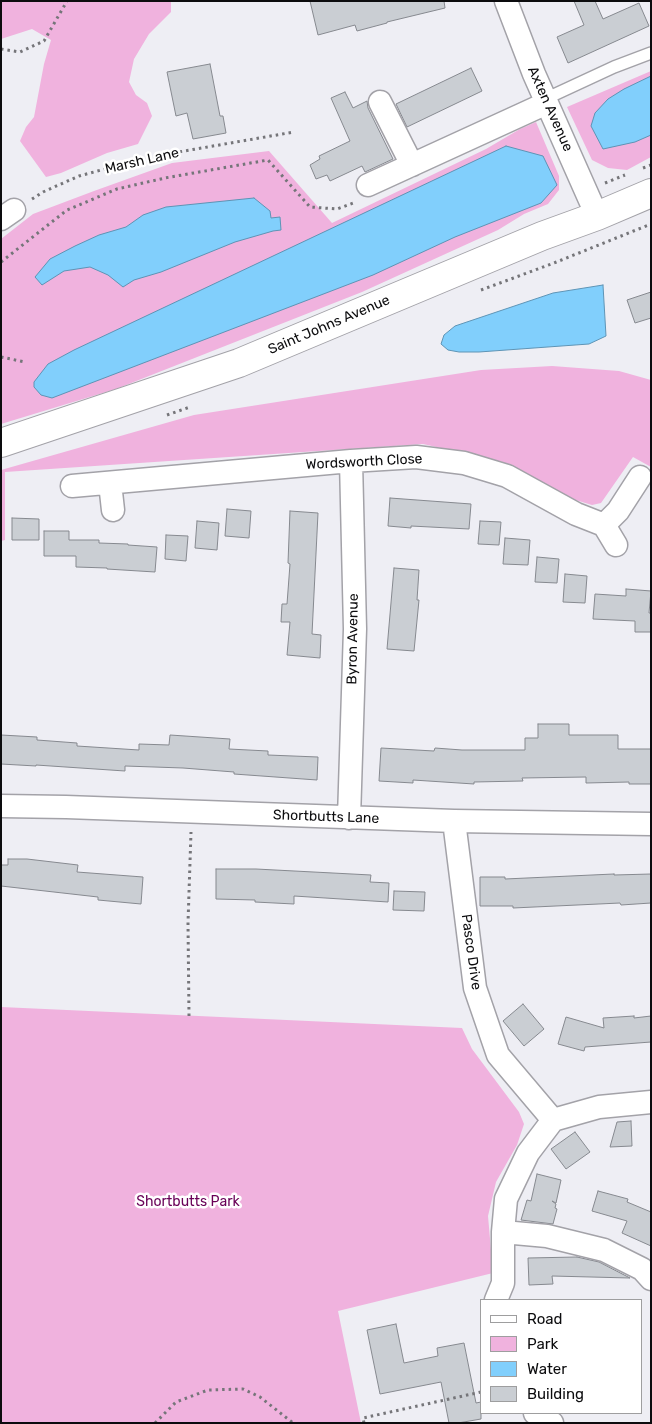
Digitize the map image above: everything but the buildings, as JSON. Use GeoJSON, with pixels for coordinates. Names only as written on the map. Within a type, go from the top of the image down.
{"type":"FeatureCollection","features":[{"type":"Feature","properties":{"kind":"highway","name":"Saint Johns Avenue"},"geometry":{"type":"LineString","coordinates":[[1,443],[239,363],[542,236],[597,216],[646,181]]}},
{"type":"Feature","properties":{"kind":"street","name":"Axten Avenue"},"geometry":{"type":"LineString","coordinates":[[506,1],[534,74],[597,216]]}},
{"type":"Feature","properties":{"kind":"street"},"geometry":{"type":"LineString","coordinates":[[368,185],[546,101]]}},
{"type":"Feature","properties":{"kind":"street"},"geometry":{"type":"LineString","coordinates":[[380,102],[412,165]]}},
{"type":"Feature","properties":{"kind":"street","name":"Wordsworth Close"},"geometry":{"type":"LineString","coordinates":[[72,486],[416,457],[464,463],[507,476],[576,514],[604,525]]}},
{"type":"Feature","properties":{"kind":"street","name":"Byron Avenue"},"geometry":{"type":"LineString","coordinates":[[349,818],[355,629],[351,461]]}},
{"type":"Feature","properties":{"kind":"street"},"geometry":{"type":"LineString","coordinates":[[616,545],[604,525],[618,511],[640,477]]}},
{"type":"Feature","properties":{"kind":"street"},"geometry":{"type":"LineString","coordinates":[[110,483],[113,510]]}},
{"type":"Feature","properties":{"kind":"street","name":"Shortbutts Lane"},"geometry":{"type":"LineString","coordinates":[[1,806],[454,821],[651,824]]}},
{"type":"Feature","properties":{"kind":"street","name":"Pasco Drive"},"geometry":{"type":"LineString","coordinates":[[454,821],[475,988],[498,1055],[553,1120]]}},
{"type":"Feature","properties":{"kind":"street"},"geometry":{"type":"LineString","coordinates":[[496,1299],[503,1283],[503,1232],[506,1199],[528,1154],[553,1120],[599,1107],[651,1102]]}},
{"type":"Feature","properties":{"kind":"street"},"geometry":{"type":"LineString","coordinates":[[503,1232],[547,1236],[604,1250],[642,1268],[651,1279]]}},
{"type":"Feature","properties":{"kind":"street"},"geometry":{"type":"LineString","coordinates":[[537,1414],[552,1423]]}},
{"type":"Feature","properties":{"kind":"lane"},"geometry":{"type":"LineString","coordinates":[[546,101],[614,67],[651,53]]}},
{"type":"Feature","properties":{"kind":"path"},"geometry":{"type":"LineString","coordinates":[[1,49],[20,52],[44,41],[67,1]]}},
{"type":"Feature","properties":{"kind":"path","name":"Marsh Lane"},"geometry":{"type":"LineString","coordinates":[[8,215],[43,192],[79,176],[167,154],[294,132]]}},
{"type":"Feature","properties":{"kind":"path"},"geometry":{"type":"LineString","coordinates":[[1,262],[67,210],[117,189],[165,178],[268,160],[310,207],[337,209],[360,201],[355,190],[368,185]]}},
{"type":"Feature","properties":{"kind":"path"},"geometry":{"type":"LineString","coordinates":[[646,181],[651,165]]}},
{"type":"Feature","properties":{"kind":"path"},"geometry":{"type":"LineString","coordinates":[[583,182],[633,172]]}},
{"type":"Feature","properties":{"kind":"path"},"geometry":{"type":"LineString","coordinates":[[1,357],[25,362]]}},
{"type":"Feature","properties":{"kind":"path"},"geometry":{"type":"LineString","coordinates":[[189,1016],[188,923],[192,812]]}},
{"type":"Feature","properties":{"kind":"path"},"geometry":{"type":"LineString","coordinates":[[155,1423],[176,1402],[208,1390],[243,1389],[260,1397],[293,1423]]}},
{"type":"Feature","properties":{"kind":"path"},"geometry":{"type":"LineString","coordinates":[[362,1421],[480,1392]]}},
{"type":"Feature","properties":{"kind":"green space"},"geometry":{"type":"Polygon","coordinates":[[[1,1],[171,1],[171,12],[149,34],[134,59],[129,82],[136,95],[147,103],[152,116],[138,144],[107,153],[61,173],[46,177],[20,141],[26,127],[34,117],[44,64],[51,40],[32,29],[1,39],[1,1]]]}},
{"type":"Feature","properties":{"kind":"green space"},"geometry":{"type":"Polygon","coordinates":[[[651,71],[651,157],[627,170],[608,168],[592,160],[567,107],[651,71]]]}},
{"type":"Feature","properties":{"kind":"green space"},"geometry":{"type":"Polygon","coordinates":[[[536,122],[559,176],[559,190],[548,204],[524,214],[498,230],[362,292],[116,389],[1,424],[1,239],[33,214],[172,163],[269,151],[332,223],[486,149],[536,122]]]}},
{"type":"Feature","properties":{"kind":"green space"},"geometry":{"type":"Polygon","coordinates":[[[552,366],[619,371],[651,380],[651,467],[633,457],[601,503],[592,505],[569,498],[503,462],[423,444],[5,472],[5,540],[1,541],[1,470],[194,415],[481,370],[552,366]]]}},
{"type":"Feature","properties":{"kind":"green space","name":"Shortbutts Park"},"geometry":{"type":"Polygon","coordinates":[[[1,1007],[462,1028],[472,1049],[519,1112],[524,1124],[517,1145],[496,1182],[488,1216],[493,1273],[338,1311],[361,1423],[1,1423],[1,1007]]]}},
{"type":"Feature","properties":{"kind":"water"},"geometry":{"type":"Polygon","coordinates":[[[651,76],[651,135],[635,142],[603,149],[591,126],[595,113],[608,99],[651,76]]]}},
{"type":"Feature","properties":{"kind":"water"},"geometry":{"type":"Polygon","coordinates":[[[506,146],[543,156],[557,185],[541,203],[455,237],[373,275],[52,398],[41,395],[34,387],[34,382],[48,364],[74,350],[506,146]]]}},
{"type":"Feature","properties":{"kind":"water"},"geometry":{"type":"Polygon","coordinates":[[[254,198],[270,211],[271,218],[280,217],[281,230],[235,242],[161,272],[134,280],[123,287],[108,275],[90,267],[64,271],[42,285],[35,277],[50,259],[99,235],[126,227],[143,215],[166,207],[254,198]]]}},
{"type":"Feature","properties":{"kind":"water"},"geometry":{"type":"Polygon","coordinates":[[[603,285],[606,336],[589,344],[459,352],[448,350],[441,344],[444,335],[455,326],[553,293],[603,285]]]}}]}
